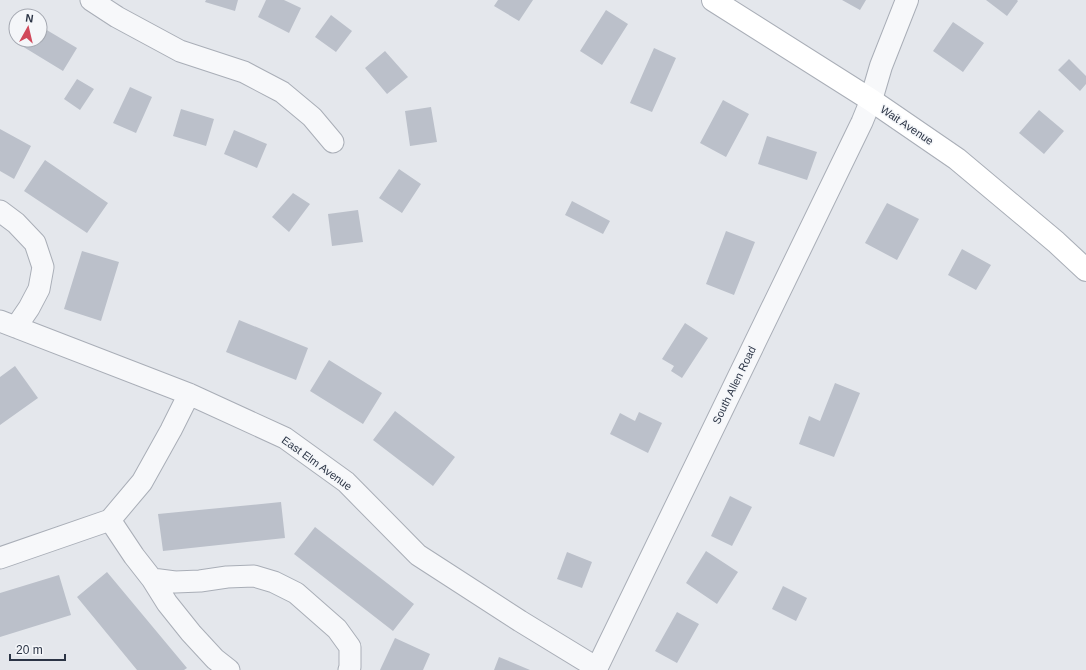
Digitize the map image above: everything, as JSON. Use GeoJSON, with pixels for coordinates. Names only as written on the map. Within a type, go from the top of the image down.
{"type":"FeatureCollection","features":[{"type":"Feature","properties":{"kind":"main road","name":"Wait Avenue"},"geometry":{"type":"LineString","coordinates":[[713,0],[871,100],[957,159],[1056,242],[1086,270]]}},
{"type":"Feature","properties":{"kind":"street"},"geometry":{"type":"LineString","coordinates":[[91,0],[117,17],[180,51],[244,72],[282,92],[312,117],[333,142]]}},
{"type":"Feature","properties":{"kind":"street"},"geometry":{"type":"LineString","coordinates":[[871,100],[881,66],[908,0]]}},
{"type":"Feature","properties":{"kind":"street","name":"South Allen Road"},"geometry":{"type":"LineString","coordinates":[[597,669],[862,122],[871,100]]}},
{"type":"Feature","properties":{"kind":"street"},"geometry":{"type":"LineString","coordinates":[[0,211],[16,223],[35,243],[43,266],[39,289],[29,308],[4,322]]}},
{"type":"Feature","properties":{"kind":"street","name":"East Elm Avenue"},"geometry":{"type":"LineString","coordinates":[[4,322],[189,394],[285,438],[346,482],[418,555],[597,669]]}},
{"type":"Feature","properties":{"kind":"street"},"geometry":{"type":"LineString","coordinates":[[0,558],[110,520],[142,482],[172,430],[189,394]]}},
{"type":"Feature","properties":{"kind":"street"},"geometry":{"type":"LineString","coordinates":[[110,520],[134,556],[152,579],[167,603],[191,633],[215,658],[230,670]]}},
{"type":"Feature","properties":{"kind":"street"},"geometry":{"type":"LineString","coordinates":[[152,579],[175,582],[254,576],[274,582],[296,593],[337,629],[350,647],[349,670]]}},
{"type":"Feature","properties":{"kind":"building"},"geometry":{"type":"Polygon","coordinates":[[[206,0],[238,0],[235,11],[205,2],[206,0]]]}},
{"type":"Feature","properties":{"kind":"building"},"geometry":{"type":"Polygon","coordinates":[[[266,0],[284,0],[301,8],[289,33],[258,17],[266,0]]]}},
{"type":"Feature","properties":{"kind":"building"},"geometry":{"type":"Polygon","coordinates":[[[498,0],[533,0],[519,21],[494,6],[498,0]]]}},
{"type":"Feature","properties":{"kind":"building"},"geometry":{"type":"Polygon","coordinates":[[[842,0],[866,0],[860,10],[842,0]]]}},
{"type":"Feature","properties":{"kind":"building"},"geometry":{"type":"Polygon","coordinates":[[[986,0],[1017,0],[1018,1],[1007,16],[986,0]]]}},
{"type":"Feature","properties":{"kind":"building"},"geometry":{"type":"Polygon","coordinates":[[[606,10],[628,24],[602,65],[580,51],[606,10]]]}},
{"type":"Feature","properties":{"kind":"building"},"geometry":{"type":"Polygon","coordinates":[[[331,15],[352,31],[336,52],[315,37],[331,15]]]}},
{"type":"Feature","properties":{"kind":"building"},"geometry":{"type":"Polygon","coordinates":[[[953,22],[984,43],[963,72],[933,51],[953,22]]]}},
{"type":"Feature","properties":{"kind":"building"},"geometry":{"type":"Polygon","coordinates":[[[48,31],[77,48],[63,71],[25,48],[48,48],[48,31]]]}},
{"type":"Feature","properties":{"kind":"building"},"geometry":{"type":"Polygon","coordinates":[[[654,48],[676,58],[652,112],[630,103],[654,48]]]}},
{"type":"Feature","properties":{"kind":"building"},"geometry":{"type":"Polygon","coordinates":[[[385,51],[408,77],[387,94],[365,68],[385,51]]]}},
{"type":"Feature","properties":{"kind":"building"},"geometry":{"type":"Polygon","coordinates":[[[1069,59],[1086,76],[1086,84],[1080,91],[1058,70],[1069,59]]]}},
{"type":"Feature","properties":{"kind":"building"},"geometry":{"type":"Polygon","coordinates":[[[77,79],[94,89],[80,110],[64,99],[77,79]]]}},
{"type":"Feature","properties":{"kind":"building"},"geometry":{"type":"Polygon","coordinates":[[[130,87],[152,97],[136,133],[113,123],[130,87]]]}},
{"type":"Feature","properties":{"kind":"building"},"geometry":{"type":"Polygon","coordinates":[[[723,100],[749,114],[726,157],[700,143],[723,100]]]}},
{"type":"Feature","properties":{"kind":"building"},"geometry":{"type":"Polygon","coordinates":[[[431,107],[437,142],[410,146],[405,111],[431,107]]]}},
{"type":"Feature","properties":{"kind":"building"},"geometry":{"type":"Polygon","coordinates":[[[181,109],[214,119],[206,146],[173,136],[181,109]]]}},
{"type":"Feature","properties":{"kind":"building"},"geometry":{"type":"Polygon","coordinates":[[[1039,110],[1064,131],[1044,154],[1019,133],[1039,110]]]}},
{"type":"Feature","properties":{"kind":"building"},"geometry":{"type":"Polygon","coordinates":[[[0,129],[31,146],[14,179],[0,171],[0,129]]]}},
{"type":"Feature","properties":{"kind":"building"},"geometry":{"type":"Polygon","coordinates":[[[234,130],[267,144],[257,168],[224,154],[234,130]]]}},
{"type":"Feature","properties":{"kind":"building"},"geometry":{"type":"Polygon","coordinates":[[[767,136],[817,152],[807,180],[758,164],[767,136]]]}},
{"type":"Feature","properties":{"kind":"building"},"geometry":{"type":"Polygon","coordinates":[[[45,160],[108,203],[87,233],[24,191],[45,160]]]}},
{"type":"Feature","properties":{"kind":"building"},"geometry":{"type":"Polygon","coordinates":[[[399,169],[421,184],[402,213],[379,198],[399,169]]]}},
{"type":"Feature","properties":{"kind":"building"},"geometry":{"type":"Polygon","coordinates":[[[293,193],[310,204],[289,232],[272,217],[293,193]]]}},
{"type":"Feature","properties":{"kind":"building"},"geometry":{"type":"Polygon","coordinates":[[[572,201],[610,221],[603,234],[565,215],[572,201]]]}},
{"type":"Feature","properties":{"kind":"building"},"geometry":{"type":"Polygon","coordinates":[[[887,203],[919,219],[897,260],[865,243],[887,203]]]}},
{"type":"Feature","properties":{"kind":"building"},"geometry":{"type":"Polygon","coordinates":[[[358,210],[363,242],[332,246],[328,214],[358,210]]]}},
{"type":"Feature","properties":{"kind":"building"},"geometry":{"type":"Polygon","coordinates":[[[726,231],[755,242],[734,295],[706,284],[726,231]]]}},
{"type":"Feature","properties":{"kind":"building"},"geometry":{"type":"Polygon","coordinates":[[[962,249],[991,265],[976,290],[948,275],[962,249]]]}},
{"type":"Feature","properties":{"kind":"building"},"geometry":{"type":"Polygon","coordinates":[[[82,251],[119,262],[101,321],[64,309],[82,251]]]}},
{"type":"Feature","properties":{"kind":"building"},"geometry":{"type":"Polygon","coordinates":[[[239,320],[308,348],[296,380],[226,352],[239,320]]]}},
{"type":"Feature","properties":{"kind":"building"},"geometry":{"type":"Polygon","coordinates":[[[685,323],[708,338],[682,378],[671,371],[674,366],[662,359],[685,323]]]}},
{"type":"Feature","properties":{"kind":"building"},"geometry":{"type":"Polygon","coordinates":[[[329,360],[382,393],[363,424],[310,391],[329,360]]]}},
{"type":"Feature","properties":{"kind":"building"},"geometry":{"type":"Polygon","coordinates":[[[15,366],[38,398],[0,425],[0,377],[15,366]]]}},
{"type":"Feature","properties":{"kind":"building"},"geometry":{"type":"Polygon","coordinates":[[[835,383],[860,393],[834,457],[799,444],[809,416],[820,421],[835,383]]]}},
{"type":"Feature","properties":{"kind":"building"},"geometry":{"type":"Polygon","coordinates":[[[395,411],[455,457],[433,486],[373,440],[395,411]]]}},
{"type":"Feature","properties":{"kind":"building"},"geometry":{"type":"Polygon","coordinates":[[[639,412],[662,423],[648,453],[610,434],[620,413],[635,421],[639,412]]]}},
{"type":"Feature","properties":{"kind":"building"},"geometry":{"type":"Polygon","coordinates":[[[730,496],[752,507],[732,546],[711,536],[730,496]]]}},
{"type":"Feature","properties":{"kind":"building"},"geometry":{"type":"Polygon","coordinates":[[[281,502],[285,538],[163,551],[158,514],[281,502]]]}},
{"type":"Feature","properties":{"kind":"building"},"geometry":{"type":"Polygon","coordinates":[[[315,527],[414,604],[393,631],[294,554],[315,527]]]}},
{"type":"Feature","properties":{"kind":"building"},"geometry":{"type":"Polygon","coordinates":[[[706,551],[738,572],[717,604],[686,583],[706,551]]]}},
{"type":"Feature","properties":{"kind":"building"},"geometry":{"type":"Polygon","coordinates":[[[567,552],[592,562],[582,588],[557,579],[567,552]]]}},
{"type":"Feature","properties":{"kind":"building"},"geometry":{"type":"Polygon","coordinates":[[[107,572],[187,668],[184,670],[137,670],[77,597],[107,572]]]}},
{"type":"Feature","properties":{"kind":"building"},"geometry":{"type":"Polygon","coordinates":[[[59,575],[71,615],[0,637],[0,593],[59,575]]]}},
{"type":"Feature","properties":{"kind":"building"},"geometry":{"type":"Polygon","coordinates":[[[783,586],[807,598],[796,621],[772,609],[783,586]]]}},
{"type":"Feature","properties":{"kind":"building"},"geometry":{"type":"Polygon","coordinates":[[[677,612],[699,624],[677,663],[655,651],[677,612]]]}},
{"type":"Feature","properties":{"kind":"building"},"geometry":{"type":"Polygon","coordinates":[[[395,638],[430,654],[423,670],[380,670],[395,638]]]}},
{"type":"Feature","properties":{"kind":"building"},"geometry":{"type":"Polygon","coordinates":[[[499,657],[530,670],[494,670],[499,657]]]}}]}
